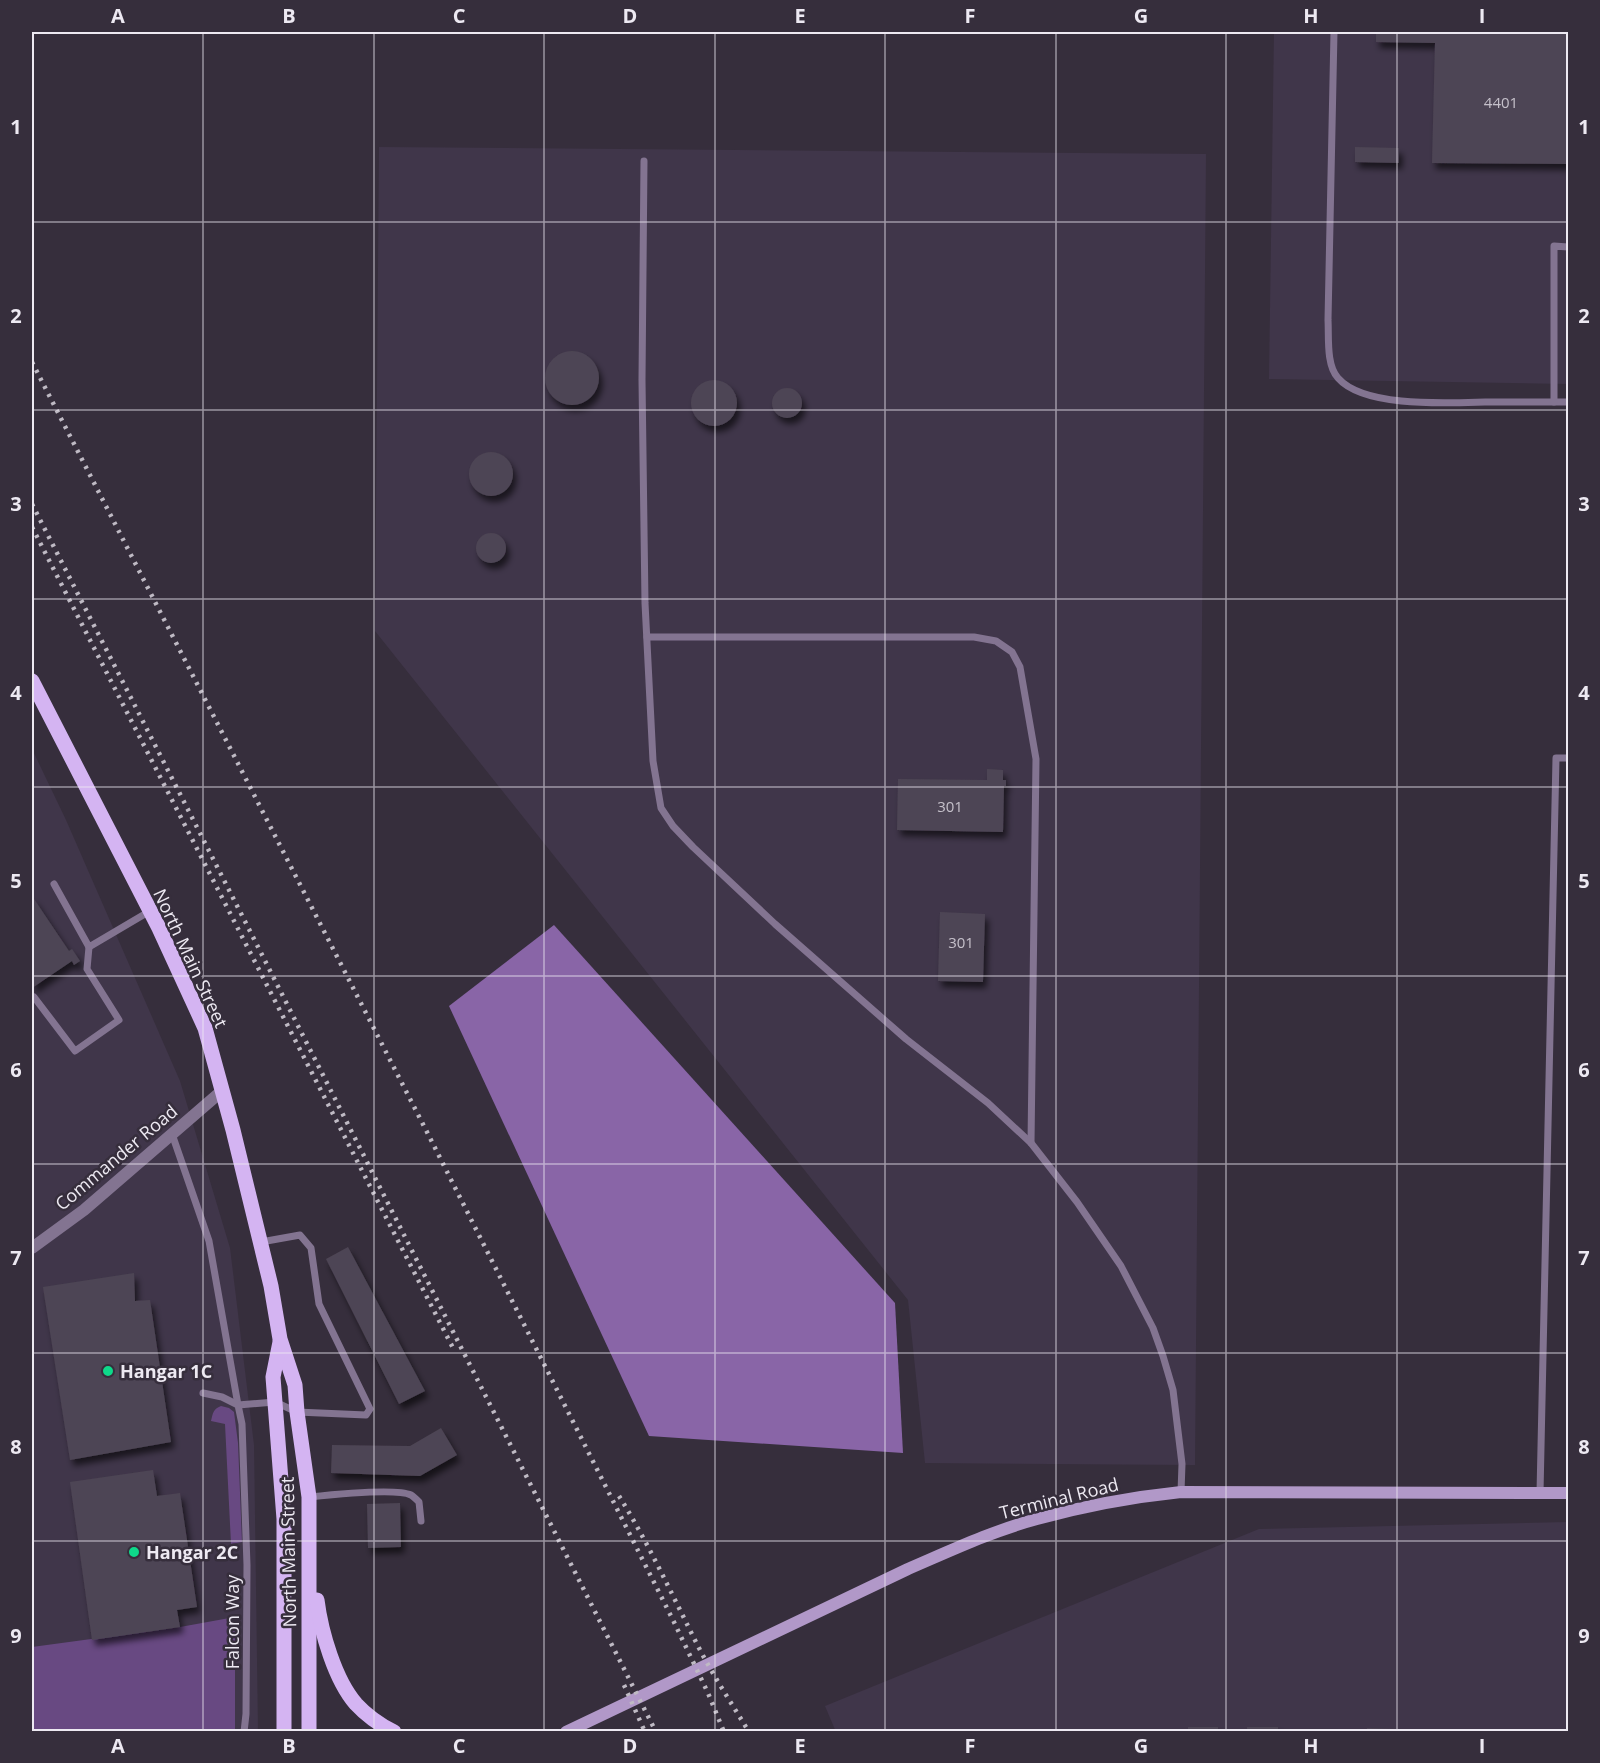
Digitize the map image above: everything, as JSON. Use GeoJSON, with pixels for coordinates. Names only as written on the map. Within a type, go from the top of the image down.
{"type":"FeatureCollection","features":[{"type":"Feature","properties":{"kind":"main road","name":"North Main Street"},"geometry":{"type":"LineString","coordinates":[[32,681],[150,911],[205,1028],[223,1090],[271,1286],[280,1340],[295,1385],[309,1497],[309,1731]]}},
{"type":"Feature","properties":{"kind":"main road","name":"North Main Street"},"geometry":{"type":"LineString","coordinates":[[280,1340],[273,1377],[284,1519],[284,1731]]}},
{"type":"Feature","properties":{"kind":"main road","name":"Terminal Road"},"geometry":{"type":"LineString","coordinates":[[566,1731],[908,1569],[956,1548],[1036,1519],[1141,1496],[1181,1492],[1569,1493]]}},
{"type":"Feature","properties":{"kind":"main road"},"geometry":{"type":"LineString","coordinates":[[309,1497],[320,1620],[333,1662],[355,1703],[370,1717],[394,1731]]}},
{"type":"Feature","properties":{"kind":"street","name":"Commander Road"},"geometry":{"type":"LineString","coordinates":[[32,1248],[84,1210],[223,1090]]}},
{"type":"Feature","properties":{"kind":"lane"},"geometry":{"type":"LineString","coordinates":[[1334,32],[1328,320],[1330,362],[1336,377],[1347,386],[1367,394],[1414,403],[1569,402]]}},
{"type":"Feature","properties":{"kind":"lane"},"geometry":{"type":"LineString","coordinates":[[644,161],[642,380],[647,637],[653,761],[661,808],[673,826],[693,847],[775,924],[906,1039],[988,1103],[1031,1143],[1077,1202],[1121,1266],[1153,1328],[1173,1390],[1182,1464],[1181,1492]]}},
{"type":"Feature","properties":{"kind":"lane"},"geometry":{"type":"LineString","coordinates":[[1554,402],[1554,246],[1569,247]]}},
{"type":"Feature","properties":{"kind":"lane"},"geometry":{"type":"LineString","coordinates":[[647,637],[974,637],[996,641],[1012,652],[1020,667],[1036,759],[1031,1143]]}},
{"type":"Feature","properties":{"kind":"lane"},"geometry":{"type":"LineString","coordinates":[[1540,1493],[1556,758],[1569,758]]}},
{"type":"Feature","properties":{"kind":"lane"},"geometry":{"type":"LineString","coordinates":[[34,997],[75,1051],[119,1020],[87,969],[88,947],[54,884]]}},
{"type":"Feature","properties":{"kind":"lane"},"geometry":{"type":"LineString","coordinates":[[88,947],[150,911]]}},
{"type":"Feature","properties":{"kind":"lane","name":"Falcon Way"},"geometry":{"type":"LineString","coordinates":[[172,1134],[209,1241],[242,1435],[247,1565],[244,1731]]}},
{"type":"Feature","properties":{"kind":"lane"},"geometry":{"type":"LineString","coordinates":[[203,1393],[222,1397],[238,1406],[275,1402],[297,1412],[366,1415],[370,1409],[319,1304],[311,1248],[300,1235],[260,1242]]}},
{"type":"Feature","properties":{"kind":"lane"},"geometry":{"type":"LineString","coordinates":[[309,1497],[374,1493],[411,1495],[419,1502],[421,1521]]}},
{"type":"Feature","properties":{"kind":"shaded area"},"geometry":{"type":"Polygon","coordinates":[[[1274,32],[1568,32],[1568,384],[1269,379],[1274,32]]]}},
{"type":"Feature","properties":{"kind":"shaded area"},"geometry":{"type":"Polygon","coordinates":[[[379,147],[1206,154],[1195,1465],[925,1463],[908,1300],[375,631],[379,147]]]}},
{"type":"Feature","properties":{"kind":"shaded area"},"geometry":{"type":"Polygon","coordinates":[[[32,749],[66,820],[180,1081],[230,1248],[254,1445],[258,1731],[32,1731],[32,749]]]}},
{"type":"Feature","properties":{"kind":"shaded area"},"geometry":{"type":"Polygon","coordinates":[[[554,925],[895,1303],[903,1453],[649,1436],[449,1006],[554,925]]]}},
{"type":"Feature","properties":{"kind":"shaded area"},"geometry":{"type":"Polygon","coordinates":[[[221,1406],[234,1412],[238,1443],[242,1542],[231,1544],[225,1424],[211,1421],[215,1410],[221,1406]]]}},
{"type":"Feature","properties":{"kind":"shaded area"},"geometry":{"type":"Polygon","coordinates":[[[1568,1522],[1568,1731],[836,1732],[825,1706],[1259,1529],[1568,1522]]]}},
{"type":"Feature","properties":{"kind":"shaded area"},"geometry":{"type":"Polygon","coordinates":[[[235,1617],[235,1731],[32,1731],[32,1647],[180,1627],[235,1617]]]}},
{"type":"Feature","properties":{"kind":"building"},"geometry":{"type":"Polygon","coordinates":[[[1376,32],[1568,32],[1568,164],[1432,163],[1435,43],[1376,42],[1376,32]]]}},
{"type":"Feature","properties":{"kind":"building"},"geometry":{"type":"Polygon","coordinates":[[[1355,147],[1399,148],[1399,163],[1355,162],[1355,147]]]}},
{"type":"Feature","properties":{"kind":"building"},"geometry":{"type":"Polygon","coordinates":[[[572,351],[582,353],[591,359],[597,368],[599,378],[597,388],[591,397],[582,403],[572,405],[562,403],[553,397],[547,388],[545,378],[547,368],[553,359],[562,353],[572,351]]]}},
{"type":"Feature","properties":{"kind":"building"},"geometry":{"type":"Polygon","coordinates":[[[714,380],[730,387],[737,403],[730,419],[714,426],[698,419],[691,403],[698,387],[714,380]]]}},
{"type":"Feature","properties":{"kind":"building"},"geometry":{"type":"Polygon","coordinates":[[[787,388],[798,392],[802,403],[798,414],[787,418],[776,414],[772,403],[776,392],[787,388]]]}},
{"type":"Feature","properties":{"kind":"building"},"geometry":{"type":"Polygon","coordinates":[[[491,452],[506,459],[513,474],[506,489],[491,496],[476,489],[469,474],[476,459],[491,452]]]}},
{"type":"Feature","properties":{"kind":"building"},"geometry":{"type":"Polygon","coordinates":[[[491,533],[502,537],[506,548],[502,559],[491,563],[480,559],[476,548],[480,537],[491,533]]]}},
{"type":"Feature","properties":{"kind":"building"},"geometry":{"type":"Polygon","coordinates":[[[987,769],[1003,770],[1003,780],[1006,780],[1003,832],[897,830],[898,779],[987,780],[987,769]]]}},
{"type":"Feature","properties":{"kind":"building"},"geometry":{"type":"Polygon","coordinates":[[[32,896],[69,951],[72,949],[80,961],[74,965],[72,961],[32,988],[32,896]]]}},
{"type":"Feature","properties":{"kind":"building"},"geometry":{"type":"Polygon","coordinates":[[[940,912],[985,914],[983,982],[938,981],[940,912]]]}},
{"type":"Feature","properties":{"kind":"building"},"geometry":{"type":"Polygon","coordinates":[[[348,1247],[425,1391],[399,1404],[326,1259],[348,1247]]]}},
{"type":"Feature","properties":{"kind":"building","name":"Hangar 1C"},"geometry":{"type":"Polygon","coordinates":[[[134,1273],[135,1301],[150,1300],[171,1442],[70,1460],[43,1287],[134,1273]]]}},
{"type":"Feature","properties":{"kind":"building"},"geometry":{"type":"Polygon","coordinates":[[[441,1428],[457,1455],[420,1476],[331,1473],[332,1445],[410,1446],[441,1428]]]}},
{"type":"Feature","properties":{"kind":"building","name":"Hangar 2C"},"geometry":{"type":"Polygon","coordinates":[[[153,1470],[157,1496],[180,1493],[197,1607],[177,1610],[180,1627],[92,1640],[70,1482],[153,1470]]]}},
{"type":"Feature","properties":{"kind":"building"},"geometry":{"type":"Polygon","coordinates":[[[400,1503],[401,1547],[368,1548],[367,1504],[400,1503]]]}},
{"type":"Feature","properties":{"kind":"building"},"geometry":{"type":"Polygon","coordinates":[[[1188,1727],[1218,1727],[1218,1732],[1188,1732],[1188,1727]]]}},
{"type":"Feature","properties":{"kind":"building"},"geometry":{"type":"Polygon","coordinates":[[[1247,1727],[1278,1727],[1278,1732],[1247,1732],[1247,1727]]]}},
{"type":"Feature","properties":{"kind":"building"},"geometry":{"type":"Polygon","coordinates":[[[1367,1728],[1397,1729],[1397,1732],[1367,1732],[1367,1728]]]}},
{"type":"Feature","properties":{"kind":"building"},"geometry":{"type":"Polygon","coordinates":[[[1305,1729],[1335,1729],[1335,1732],[1305,1732],[1305,1729]]]}},
{"type":"Feature","properties":{"kind":"railway"},"geometry":{"type":"LineString","coordinates":[[32,362],[427,1132],[673,1620],[724,1732]]}},
{"type":"Feature","properties":{"kind":"railway"},"geometry":{"type":"LineString","coordinates":[[32,504],[656,1732]]}},
{"type":"Feature","properties":{"kind":"railway"},"geometry":{"type":"LineString","coordinates":[[32,527],[453,1348]]}},
{"type":"Feature","properties":{"kind":"railway"},"geometry":{"type":"LineString","coordinates":[[619,1496],[651,1552],[705,1659],[749,1732]]}},
{"type":"Feature","properties":{"kind":"railway"},"geometry":{"type":"LineString","coordinates":[[624,1685],[645,1732]]}},
{"type":"Feature","properties":{"kind":"place","name":"Hangar 1C"},"geometry":{"type":"Point","coordinates":[108,1371]}},
{"type":"Feature","properties":{"kind":"place","name":"Hangar 2C"},"geometry":{"type":"Point","coordinates":[134,1552]}}]}
